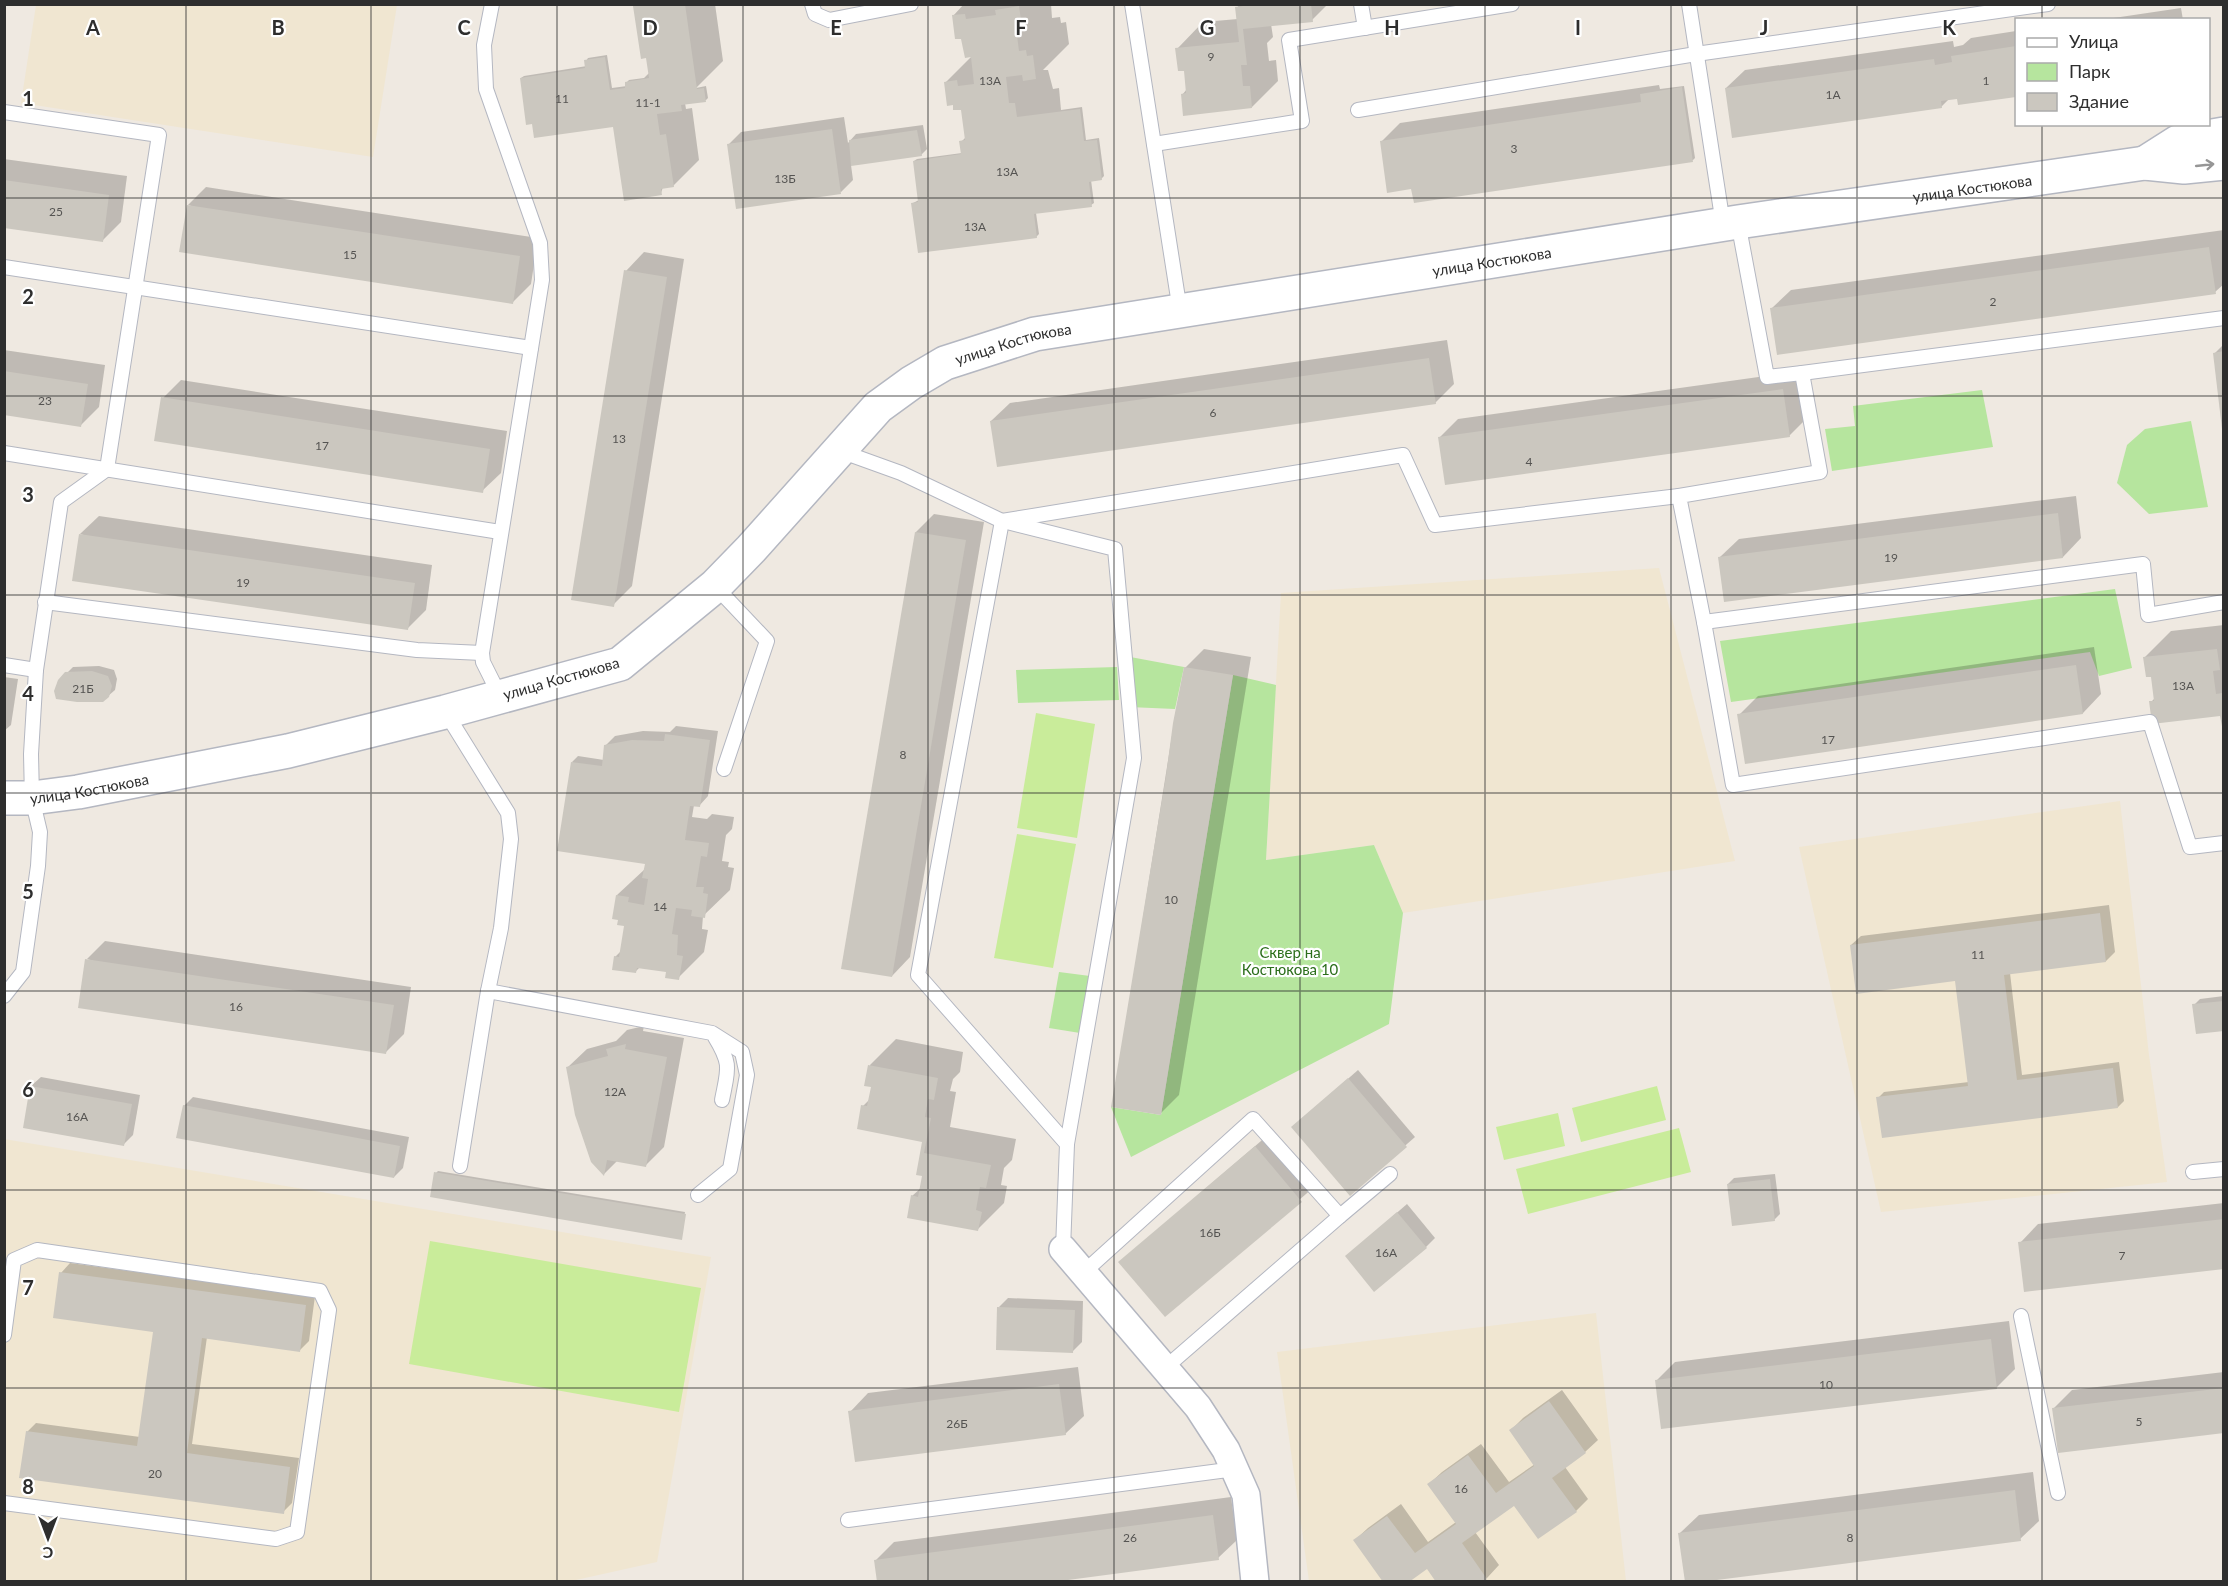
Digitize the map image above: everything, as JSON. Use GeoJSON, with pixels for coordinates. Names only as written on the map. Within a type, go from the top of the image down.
{"type":"FeatureCollection","features":[{"type":"Feature","properties":{"kind":"main road","name":"улица Костюкова"},"geometry":{"type":"LineString","coordinates":[[2145,163],[2178,142],[2223,134]]}},
{"type":"Feature","properties":{"kind":"main road","name":"улица Костюкова"},"geometry":{"type":"LineString","coordinates":[[18,798],[78,792],[288,751],[445,712],[620,664],[715,586],[878,407],[911,383],[945,363],[1035,334],[1730,223],[2145,163],[2184,167],[2223,163]]}},
{"type":"Feature","properties":{"kind":"street"},"geometry":{"type":"LineString","coordinates":[[1063,1249],[1198,1407],[1226,1450],[1246,1495],[1255,1581]]}},
{"type":"Feature","properties":{"kind":"lane"},"geometry":{"type":"LineString","coordinates":[[492,4],[484,45],[486,89],[540,243],[542,280],[482,653],[483,662],[500,696]]}},
{"type":"Feature","properties":{"kind":"lane"},"geometry":{"type":"LineString","coordinates":[[812,4],[815,14],[829,20],[911,4]]}},
{"type":"Feature","properties":{"kind":"lane"},"geometry":{"type":"LineString","coordinates":[[1132,4],[1180,311]]}},
{"type":"Feature","properties":{"kind":"lane"},"geometry":{"type":"LineString","coordinates":[[1361,4],[1365,28]]}},
{"type":"Feature","properties":{"kind":"lane"},"geometry":{"type":"LineString","coordinates":[[1154,144],[1302,121],[1289,40],[1512,4]]}},
{"type":"Feature","properties":{"kind":"lane"},"geometry":{"type":"LineString","coordinates":[[1689,4],[1696,54],[1730,223],[1767,377],[2223,318]]}},
{"type":"Feature","properties":{"kind":"lane"},"geometry":{"type":"LineString","coordinates":[[1358,110],[1696,54],[2048,4]]}},
{"type":"Feature","properties":{"kind":"lane"},"geometry":{"type":"LineString","coordinates":[[4,112],[159,135],[107,469],[61,502],[36,670],[31,754],[18,798],[40,832],[38,866],[23,972],[4,996]]}},
{"type":"Feature","properties":{"kind":"lane"},"geometry":{"type":"LineString","coordinates":[[4,267],[531,348]]}},
{"type":"Feature","properties":{"kind":"lane"},"geometry":{"type":"LineString","coordinates":[[1002,521],[1403,455],[1435,525],[1679,496],[1820,472],[1802,373]]}},
{"type":"Feature","properties":{"kind":"lane"},"geometry":{"type":"LineString","coordinates":[[838,450],[901,472],[1002,521],[1114,549],[1134,758],[1067,1144],[1063,1249]]}},
{"type":"Feature","properties":{"kind":"lane"},"geometry":{"type":"LineString","coordinates":[[4,453],[500,532]]}},
{"type":"Feature","properties":{"kind":"lane"},"geometry":{"type":"LineString","coordinates":[[1679,496],[1733,785],[2150,722],[2190,847],[2223,843]]}},
{"type":"Feature","properties":{"kind":"lane"},"geometry":{"type":"LineString","coordinates":[[1002,521],[918,975],[1067,1144]]}},
{"type":"Feature","properties":{"kind":"lane"},"geometry":{"type":"LineString","coordinates":[[1704,621],[2143,564],[2148,615],[2223,602]]}},
{"type":"Feature","properties":{"kind":"lane"},"geometry":{"type":"LineString","coordinates":[[715,586],[767,640],[724,769]]}},
{"type":"Feature","properties":{"kind":"lane"},"geometry":{"type":"LineString","coordinates":[[45,602],[417,650],[482,653]]}},
{"type":"Feature","properties":{"kind":"lane"},"geometry":{"type":"LineString","coordinates":[[4,665],[36,670]]}},
{"type":"Feature","properties":{"kind":"lane"},"geometry":{"type":"LineString","coordinates":[[445,712],[508,813],[511,839],[501,928],[488,991],[460,1166]]}},
{"type":"Feature","properties":{"kind":"lane"},"geometry":{"type":"LineString","coordinates":[[488,991],[712,1033],[742,1052],[747,1075],[730,1169],[698,1195]]}},
{"type":"Feature","properties":{"kind":"lane"},"geometry":{"type":"LineString","coordinates":[[712,1033],[726,1055],[729,1068],[722,1100]]}},
{"type":"Feature","properties":{"kind":"lane"},"geometry":{"type":"LineString","coordinates":[[1083,1273],[1253,1119],[1340,1216]]}},
{"type":"Feature","properties":{"kind":"lane"},"geometry":{"type":"LineString","coordinates":[[2193,1172],[2223,1169]]}},
{"type":"Feature","properties":{"kind":"lane"},"geometry":{"type":"LineString","coordinates":[[1165,1368],[1390,1174]]}},
{"type":"Feature","properties":{"kind":"lane"},"geometry":{"type":"LineString","coordinates":[[4,1335],[14,1260],[37,1251],[320,1291],[329,1310],[297,1532],[276,1539],[4,1503]]}},
{"type":"Feature","properties":{"kind":"lane"},"geometry":{"type":"LineString","coordinates":[[2021,1316],[2058,1492]]}},
{"type":"Feature","properties":{"kind":"lane"},"geometry":{"type":"LineString","coordinates":[[848,1520],[1235,1469]]}},
{"type":"Feature","properties":{"kind":"shaded area"},"geometry":{"type":"Polygon","coordinates":[[[36,5],[397,5],[373,157],[21,103],[36,5]]]}},
{"type":"Feature","properties":{"kind":"shaded area"},"geometry":{"type":"Polygon","coordinates":[[[1659,568],[1735,861],[1403,913],[1374,845],[1266,860],[1281,593],[1659,568]]]}},
{"type":"Feature","properties":{"kind":"shaded area"},"geometry":{"type":"Polygon","coordinates":[[[2120,801],[2149,1055],[2167,1182],[1881,1212],[1799,847],[2120,801]]]}},
{"type":"Feature","properties":{"kind":"shaded area"},"geometry":{"type":"Polygon","coordinates":[[[4,1139],[711,1257],[657,1562],[567,1582],[5,1581],[4,1139]]]}},
{"type":"Feature","properties":{"kind":"shaded area"},"geometry":{"type":"Polygon","coordinates":[[[1596,1313],[1626,1581],[1309,1581],[1277,1352],[1596,1313]]]}},
{"type":"Feature","properties":{"kind":"green space"},"geometry":{"type":"Polygon","coordinates":[[[1982,390],[1993,447],[1832,471],[1825,429],[1855,426],[1853,406],[1982,390]]]}},
{"type":"Feature","properties":{"kind":"green space"},"geometry":{"type":"Polygon","coordinates":[[[2191,421],[2208,507],[2149,514],[2117,483],[2127,445],[2145,429],[2191,421]]]}},
{"type":"Feature","properties":{"kind":"green space"},"geometry":{"type":"Polygon","coordinates":[[[2115,589],[2132,668],[2099,676],[2090,652],[1731,702],[1720,641],[2115,589]]]}},
{"type":"Feature","properties":{"kind":"green space"},"geometry":{"type":"Polygon","coordinates":[[[1125,656],[1184,667],[1175,709],[1129,707],[1125,656]]]}},
{"type":"Feature","properties":{"kind":"green space"},"geometry":{"type":"Polygon","coordinates":[[[1117,667],[1119,700],[1018,703],[1016,670],[1117,667]]]}},
{"type":"Feature","properties":{"kind":"green space","name":"Сквер на Костюкова 10"},"geometry":{"type":"Polygon","coordinates":[[[1233,675],[1276,685],[1266,860],[1374,845],[1403,913],[1389,1024],[1131,1157],[1111,1107],[1161,1115],[1233,675]]]}},
{"type":"Feature","properties":{"kind":"green space"},"geometry":{"type":"Polygon","coordinates":[[[1036,713],[1095,724],[1077,838],[1017,828],[1036,713]]]}},
{"type":"Feature","properties":{"kind":"green space"},"geometry":{"type":"Polygon","coordinates":[[[1017,834],[1076,844],[1053,968],[994,958],[1017,834]]]}},
{"type":"Feature","properties":{"kind":"green space"},"geometry":{"type":"Polygon","coordinates":[[[1059,972],[1090,976],[1080,1033],[1049,1028],[1059,972]]]}},
{"type":"Feature","properties":{"kind":"green space"},"geometry":{"type":"Polygon","coordinates":[[[1657,1086],[1666,1120],[1581,1142],[1572,1108],[1657,1086]]]}},
{"type":"Feature","properties":{"kind":"green space"},"geometry":{"type":"Polygon","coordinates":[[[1558,1113],[1565,1146],[1504,1160],[1496,1127],[1558,1113]]]}},
{"type":"Feature","properties":{"kind":"green space"},"geometry":{"type":"Polygon","coordinates":[[[1679,1128],[1691,1172],[1528,1214],[1516,1169],[1679,1128]]]}},
{"type":"Feature","properties":{"kind":"green space"},"geometry":{"type":"Polygon","coordinates":[[[430,1241],[701,1288],[679,1412],[409,1364],[430,1241]]]}},
{"type":"Feature","properties":{"kind":"building"},"geometry":{"type":"Polygon","coordinates":[[[685,4],[697,89],[704,88],[706,102],[681,105],[682,111],[657,114],[660,135],[666,134],[674,187],[661,189],[662,195],[624,201],[613,127],[534,138],[532,124],[526,125],[520,78],[585,68],[584,60],[605,57],[610,90],[625,88],[625,82],[649,78],[646,58],[641,59],[633,6],[685,4]]]}},
{"type":"Feature","properties":{"kind":"building"},"geometry":{"type":"Polygon","coordinates":[[[1242,4],[1311,4],[1313,22],[1243,29],[1247,65],[1241,65],[1243,86],[1250,86],[1252,108],[1183,116],[1181,94],[1186,93],[1184,71],[1178,71],[1175,48],[1239,42],[1235,7],[1243,6],[1242,4]]]}},
{"type":"Feature","properties":{"kind":"building"},"geometry":{"type":"Polygon","coordinates":[[[1019,6],[1021,20],[1015,20],[1019,51],[1026,50],[1027,56],[1033,55],[1036,79],[1023,81],[1022,75],[1006,77],[1009,103],[1015,103],[1017,117],[1080,109],[1084,141],[1097,140],[1102,180],[1089,182],[1092,207],[1034,214],[1037,238],[918,253],[911,203],[918,202],[913,161],[961,154],[959,141],[965,140],[961,110],[953,110],[953,105],[947,106],[944,82],[957,80],[958,86],[974,84],[971,57],[965,58],[961,39],[955,39],[952,15],[965,14],[966,19],[996,15],[995,10],[1019,6]]]}},
{"type":"Feature","properties":{"kind":"building"},"geometry":{"type":"Polygon","coordinates":[[[2015,46],[2015,97],[1958,105],[1957,99],[1941,101],[1942,108],[1732,138],[1725,88],[1934,59],[1935,65],[1952,62],[1951,56],[2015,46]]]}},
{"type":"Feature","properties":{"kind":"building"},"geometry":{"type":"Polygon","coordinates":[[[1682,87],[1693,162],[1414,203],[1411,189],[1387,193],[1380,141],[1641,102],[1640,94],[1682,87]]]}},
{"type":"Feature","properties":{"kind":"building"},"geometry":{"type":"Polygon","coordinates":[[[832,129],[841,194],[736,209],[727,144],[832,129]]]}},
{"type":"Feature","properties":{"kind":"building"},"geometry":{"type":"Polygon","coordinates":[[[917,130],[922,156],[851,166],[849,140],[917,130]]]}},
{"type":"Feature","properties":{"kind":"building"},"geometry":{"type":"Polygon","coordinates":[[[4,180],[109,195],[103,242],[4,228],[4,180]]]}},
{"type":"Feature","properties":{"kind":"building"},"geometry":{"type":"Polygon","coordinates":[[[187,205],[520,256],[513,304],[179,252],[187,205]]]}},
{"type":"Feature","properties":{"kind":"building"},"geometry":{"type":"Polygon","coordinates":[[[2209,247],[2216,294],[1777,355],[1770,308],[2209,247]]]}},
{"type":"Feature","properties":{"kind":"building"},"geometry":{"type":"Polygon","coordinates":[[[624,270],[667,277],[614,607],[571,600],[624,270]]]}},
{"type":"Feature","properties":{"kind":"building"},"geometry":{"type":"Polygon","coordinates":[[[2224,351],[2224,429],[2222,429],[2213,353],[2224,351]]]}},
{"type":"Feature","properties":{"kind":"building"},"geometry":{"type":"Polygon","coordinates":[[[1429,358],[1436,404],[997,467],[990,421],[1429,358]]]}},
{"type":"Feature","properties":{"kind":"building"},"geometry":{"type":"Polygon","coordinates":[[[4,371],[88,384],[81,427],[4,415],[4,371]]]}},
{"type":"Feature","properties":{"kind":"building"},"geometry":{"type":"Polygon","coordinates":[[[1783,389],[1790,437],[1445,485],[1438,437],[1783,389]]]}},
{"type":"Feature","properties":{"kind":"building"},"geometry":{"type":"Polygon","coordinates":[[[161,397],[490,449],[483,493],[154,441],[161,397]]]}},
{"type":"Feature","properties":{"kind":"building"},"geometry":{"type":"Polygon","coordinates":[[[2058,513],[2063,558],[1724,602],[1718,557],[2058,513]]]}},
{"type":"Feature","properties":{"kind":"building"},"geometry":{"type":"Polygon","coordinates":[[[915,532],[966,540],[892,977],[841,969],[915,532]]]}},
{"type":"Feature","properties":{"kind":"building"},"geometry":{"type":"Polygon","coordinates":[[[79,534],[415,583],[408,630],[72,581],[79,534]]]}},
{"type":"Feature","properties":{"kind":"building"},"geometry":{"type":"Polygon","coordinates":[[[2217,649],[2220,670],[2213,671],[2216,694],[2222,693],[2224,737],[2220,716],[2152,724],[2149,701],[2154,701],[2151,677],[2146,677],[2143,657],[2217,649]]]}},
{"type":"Feature","properties":{"kind":"building"},"geometry":{"type":"Polygon","coordinates":[[[2076,665],[2083,714],[1745,764],[1737,714],[2076,665]]]}},
{"type":"Feature","properties":{"kind":"building"},"geometry":{"type":"Polygon","coordinates":[[[1184,667],[1233,675],[1161,1115],[1111,1107],[1184,667]]]}},
{"type":"Feature","properties":{"kind":"building"},"geometry":{"type":"Polygon","coordinates":[[[92,671],[108,676],[112,686],[109,697],[103,702],[56,699],[54,691],[58,680],[65,672],[92,671]]]}},
{"type":"Feature","properties":{"kind":"building"},"geometry":{"type":"Polygon","coordinates":[[[665,734],[710,740],[700,807],[690,806],[685,840],[709,843],[707,857],[701,856],[696,887],[704,887],[703,893],[708,894],[705,918],[691,916],[692,910],[676,908],[672,934],[678,935],[677,955],[683,956],[679,980],[665,978],[666,972],[637,968],[636,973],[612,970],[614,956],[619,957],[624,926],[617,925],[618,920],[612,919],[616,895],[629,897],[628,902],[644,905],[648,879],[642,878],[645,864],[557,851],[571,762],[602,766],[604,745],[632,740],[664,741],[665,734]]]}},
{"type":"Feature","properties":{"kind":"building"},"geometry":{"type":"Polygon","coordinates":[[[2100,913],[2106,962],[2004,975],[2017,1080],[2113,1068],[2118,1108],[1882,1138],[1876,1097],[1968,1086],[1955,981],[1856,994],[1850,945],[2100,913]]]}},
{"type":"Feature","properties":{"kind":"building"},"geometry":{"type":"Polygon","coordinates":[[[85,959],[394,1005],[386,1054],[78,1008],[85,959]]]}},
{"type":"Feature","properties":{"kind":"building"},"geometry":{"type":"Polygon","coordinates":[[[2224,1001],[2224,1031],[2196,1034],[2192,1004],[2224,1001]]]}},
{"type":"Feature","properties":{"kind":"building"},"geometry":{"type":"Polygon","coordinates":[[[626,1044],[625,1049],[667,1057],[646,1167],[607,1160],[604,1176],[591,1162],[575,1115],[566,1067],[608,1056],[606,1049],[626,1044]]]}},
{"type":"Feature","properties":{"kind":"building"},"geometry":{"type":"Polygon","coordinates":[[[868,1065],[938,1078],[934,1100],[928,1099],[925,1117],[931,1118],[924,1153],[991,1165],[986,1188],[980,1187],[976,1210],[982,1212],[978,1231],[907,1218],[911,1195],[918,1197],[922,1176],[916,1175],[922,1142],[857,1129],[861,1105],[867,1106],[871,1087],[864,1086],[868,1065]]]}},
{"type":"Feature","properties":{"kind":"building"},"geometry":{"type":"Polygon","coordinates":[[[1348,1078],[1407,1147],[1350,1196],[1291,1127],[1348,1078]]]}},
{"type":"Feature","properties":{"kind":"building"},"geometry":{"type":"Polygon","coordinates":[[[30,1086],[132,1104],[124,1146],[23,1128],[30,1086]]]}},
{"type":"Feature","properties":{"kind":"building"},"geometry":{"type":"Polygon","coordinates":[[[183,1105],[400,1146],[394,1178],[176,1138],[183,1105]]]}},
{"type":"Feature","properties":{"kind":"building"},"geometry":{"type":"Polygon","coordinates":[[[1255,1146],[1302,1202],[1165,1317],[1118,1262],[1255,1146]]]}},
{"type":"Feature","properties":{"kind":"building"},"geometry":{"type":"Polygon","coordinates":[[[434,1172],[686,1214],[682,1240],[430,1197],[434,1172]]]}},
{"type":"Feature","properties":{"kind":"building"},"geometry":{"type":"Polygon","coordinates":[[[1770,1179],[1775,1221],[1732,1226],[1727,1184],[1770,1179]]]}},
{"type":"Feature","properties":{"kind":"building"},"geometry":{"type":"Polygon","coordinates":[[[1397,1212],[1427,1248],[1374,1292],[1345,1256],[1397,1212]]]}},
{"type":"Feature","properties":{"kind":"building"},"geometry":{"type":"Polygon","coordinates":[[[2224,1219],[2224,1269],[2024,1292],[2018,1242],[2224,1219]]]}},
{"type":"Feature","properties":{"kind":"building"},"geometry":{"type":"Polygon","coordinates":[[[59,1272],[306,1305],[300,1352],[202,1338],[187,1453],[290,1467],[284,1514],[19,1478],[26,1431],[137,1446],[153,1332],[53,1318],[59,1272]]]}},
{"type":"Feature","properties":{"kind":"building"},"geometry":{"type":"Polygon","coordinates":[[[997,1307],[1075,1310],[1073,1353],[996,1350],[997,1307]]]}},
{"type":"Feature","properties":{"kind":"building"},"geometry":{"type":"Polygon","coordinates":[[[1991,1339],[1997,1389],[1661,1429],[1655,1380],[1991,1339]]]}},
{"type":"Feature","properties":{"kind":"building"},"geometry":{"type":"Polygon","coordinates":[[[1059,1384],[1066,1435],[855,1462],[848,1411],[1059,1384]]]}},
{"type":"Feature","properties":{"kind":"building"},"geometry":{"type":"Polygon","coordinates":[[[2224,1388],[2224,1433],[2058,1453],[2052,1408],[2224,1388]]]}},
{"type":"Feature","properties":{"kind":"building"},"geometry":{"type":"Polygon","coordinates":[[[1549,1401],[1586,1453],[1552,1478],[1577,1512],[1538,1539],[1514,1506],[1462,1543],[1487,1579],[1484,1582],[1436,1582],[1427,1569],[1409,1582],[1383,1582],[1353,1540],[1387,1516],[1415,1553],[1456,1524],[1427,1484],[1468,1455],[1496,1493],[1534,1466],[1509,1430],[1549,1401]]]}},
{"type":"Feature","properties":{"kind":"building"},"geometry":{"type":"Polygon","coordinates":[[[2015,1490],[2021,1541],[1701,1582],[1685,1582],[1678,1533],[2015,1490]]]}},
{"type":"Feature","properties":{"kind":"building"},"geometry":{"type":"Polygon","coordinates":[[[1213,1515],[1219,1560],[1053,1582],[877,1582],[874,1560],[1213,1515]]]}}]}
